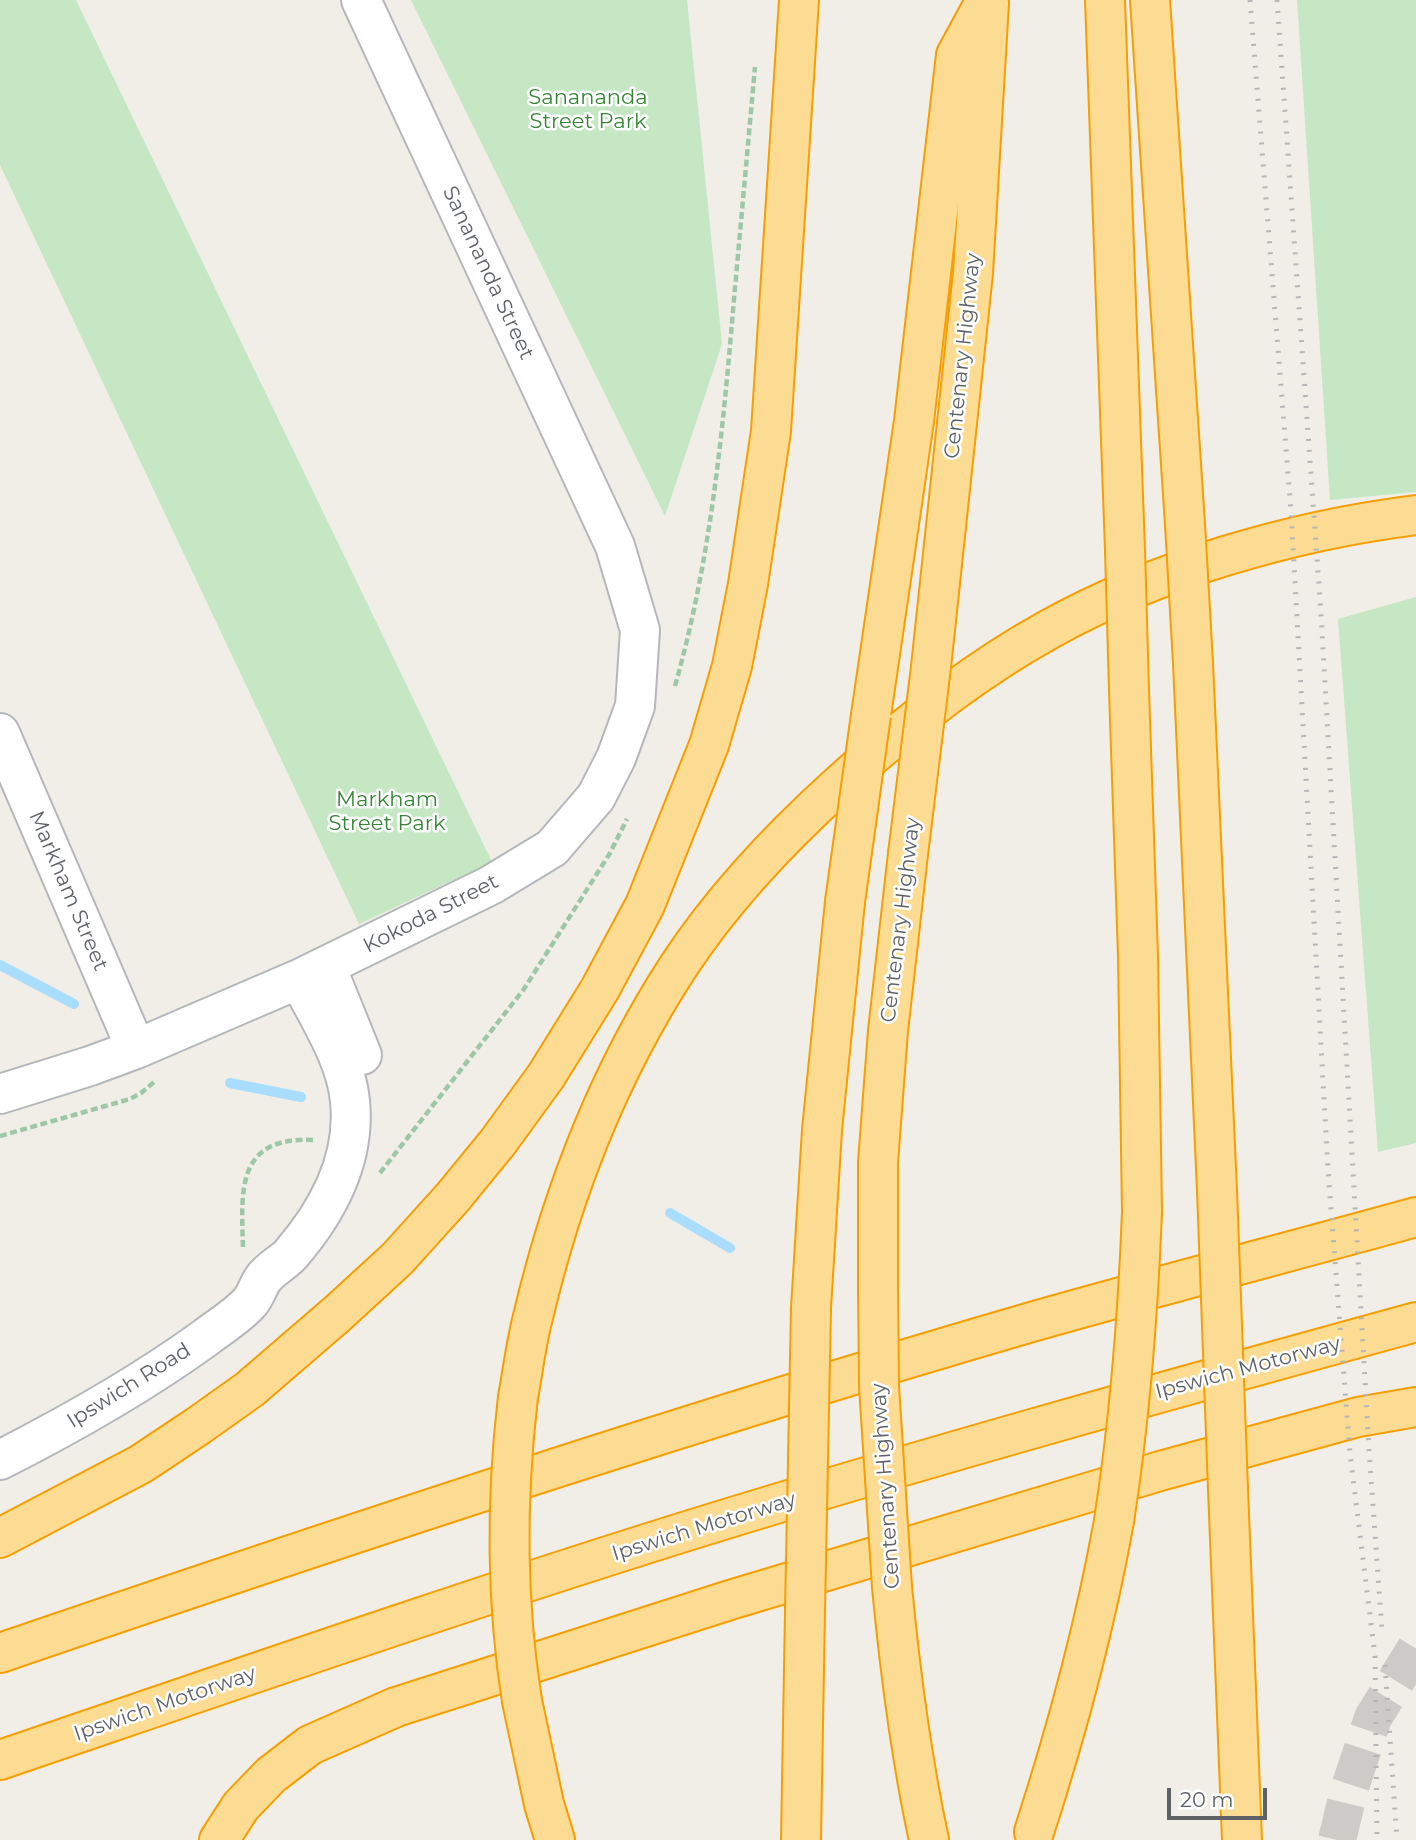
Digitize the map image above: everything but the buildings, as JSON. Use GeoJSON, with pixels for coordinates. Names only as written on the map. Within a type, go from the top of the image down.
{"type":"FeatureCollection","features":[{"type":"Feature","properties":{"kind":"highway"},"geometry":{"type":"LineString","coordinates":[[0,1538],[129,1471],[198,1426],[269,1372],[397,1259],[483,1161],[546,1076],[600,989],[645,905],[709,745],[732,666],[748,584],[771,431],[799,0]]}},
{"type":"Feature","properties":{"kind":"highway"},"geometry":{"type":"LineString","coordinates":[[801,1840],[811,1308],[823,1118],[845,902],[914,421],[956,55],[987,0]]}},
{"type":"Feature","properties":{"kind":"highway","name":"Centenary Highway"},"geometry":{"type":"LineString","coordinates":[[929,1840],[919,1794],[892,1587],[879,1386],[880,1136],[888,1031],[931,667],[973,273],[987,0]]}},
{"type":"Feature","properties":{"kind":"highway"},"geometry":{"type":"LineString","coordinates":[[1034,1832],[1079,1686],[1102,1591],[1124,1455],[1134,1359],[1142,1212],[1138,956],[1105,0]]}},
{"type":"Feature","properties":{"kind":"highway"},"geometry":{"type":"LineString","coordinates":[[1150,0],[1193,663],[1242,1840]]}},
{"type":"Feature","properties":{"kind":"highway"},"geometry":{"type":"LineString","coordinates":[[555,1840],[544,1804],[513,1647],[509,1502],[519,1397],[532,1320],[553,1238],[575,1175],[604,1103],[638,1036],[684,958],[752,870],[799,822],[894,735],[992,663],[1059,624],[1169,576],[1301,534],[1416,515]]}},
{"type":"Feature","properties":{"kind":"highway"},"geometry":{"type":"LineString","coordinates":[[0,1653],[413,1513],[693,1425],[1035,1322],[1416,1217]]}},
{"type":"Feature","properties":{"kind":"highway","name":"Ipswich Motorway"},"geometry":{"type":"LineString","coordinates":[[0,1760],[264,1670],[698,1528],[1075,1416],[1416,1322]]}},
{"type":"Feature","properties":{"kind":"highway"},"geometry":{"type":"LineString","coordinates":[[219,1840],[241,1806],[271,1775],[310,1745],[396,1707],[730,1600],[1160,1471],[1358,1417],[1416,1407]]}},
{"type":"Feature","properties":{"kind":"street","name":"Sanananda Street"},"geometry":{"type":"LineString","coordinates":[[361,0],[615,546]]}},
{"type":"Feature","properties":{"kind":"street","name":"Kokoda Street"},"geometry":{"type":"LineString","coordinates":[[0,1094],[90,1066],[147,1064],[312,973],[491,885],[552,848],[596,797],[617,758],[635,706],[639,630],[615,546]]}},
{"type":"Feature","properties":{"kind":"street","name":"Markham Street"},"geometry":{"type":"LineString","coordinates":[[0,733],[147,1064]]}},
{"type":"Feature","properties":{"kind":"street","name":"Ipswich Road"},"geometry":{"type":"LineString","coordinates":[[0,1460],[79,1419],[159,1369],[228,1321],[251,1302],[264,1278],[287,1258],[318,1221],[340,1177],[349,1144],[350,1099],[344,1071],[312,973]]}},
{"type":"Feature","properties":{"kind":"path"},"geometry":{"type":"LineString","coordinates":[[0,1136],[141,1094],[147,1064]]}},
{"type":"Feature","properties":{"kind":"path"},"geometry":{"type":"LineString","coordinates":[[251,1302],[244,1254],[241,1197],[246,1174],[264,1151],[277,1143],[299,1139],[318,1140]]}},
{"type":"Feature","properties":{"kind":"green space","name":"Markham Street Park"},"geometry":{"type":"Polygon","coordinates":[[[0,0],[76,0],[492,862],[359,924],[0,165],[0,0]]]}},
{"type":"Feature","properties":{"kind":"green space","name":"Sanananda Street Park"},"geometry":{"type":"Polygon","coordinates":[[[411,0],[687,0],[722,344],[665,516],[411,0]]]}},
{"type":"Feature","properties":{"kind":"green space"},"geometry":{"type":"Polygon","coordinates":[[[1297,0],[1416,0],[1416,492],[1330,500],[1297,0]]]}},
{"type":"Feature","properties":{"kind":"green space"},"geometry":{"type":"Polygon","coordinates":[[[1416,597],[1416,1143],[1378,1152],[1338,619],[1416,597]]]}},
{"type":"Feature","properties":{"kind":"waterway"},"geometry":{"type":"LineString","coordinates":[[0,965],[74,1004]]}},
{"type":"Feature","properties":{"kind":"waterway"},"geometry":{"type":"LineString","coordinates":[[230,1083],[301,1097]]}},
{"type":"Feature","properties":{"kind":"waterway"},"geometry":{"type":"LineString","coordinates":[[670,1213],[730,1248]]}},
{"type":"Feature","properties":{"kind":"tunnel"},"geometry":{"type":"LineString","coordinates":[[1337,1840],[1349,1790],[1373,1718],[1416,1648]]}},
{"type":"Feature","properties":{"kind":"railway"},"geometry":{"type":"LineString","coordinates":[[1250,0],[1291,511],[1328,1170],[1350,1454],[1375,1656],[1377,1840]]}},
{"type":"Feature","properties":{"kind":"railway"},"geometry":{"type":"LineString","coordinates":[[1277,0],[1321,614],[1369,1450],[1382,1631]]}},
{"type":"Feature","properties":{"kind":"railway"},"geometry":{"type":"LineString","coordinates":[[1385,1665],[1397,1840]]}}]}
